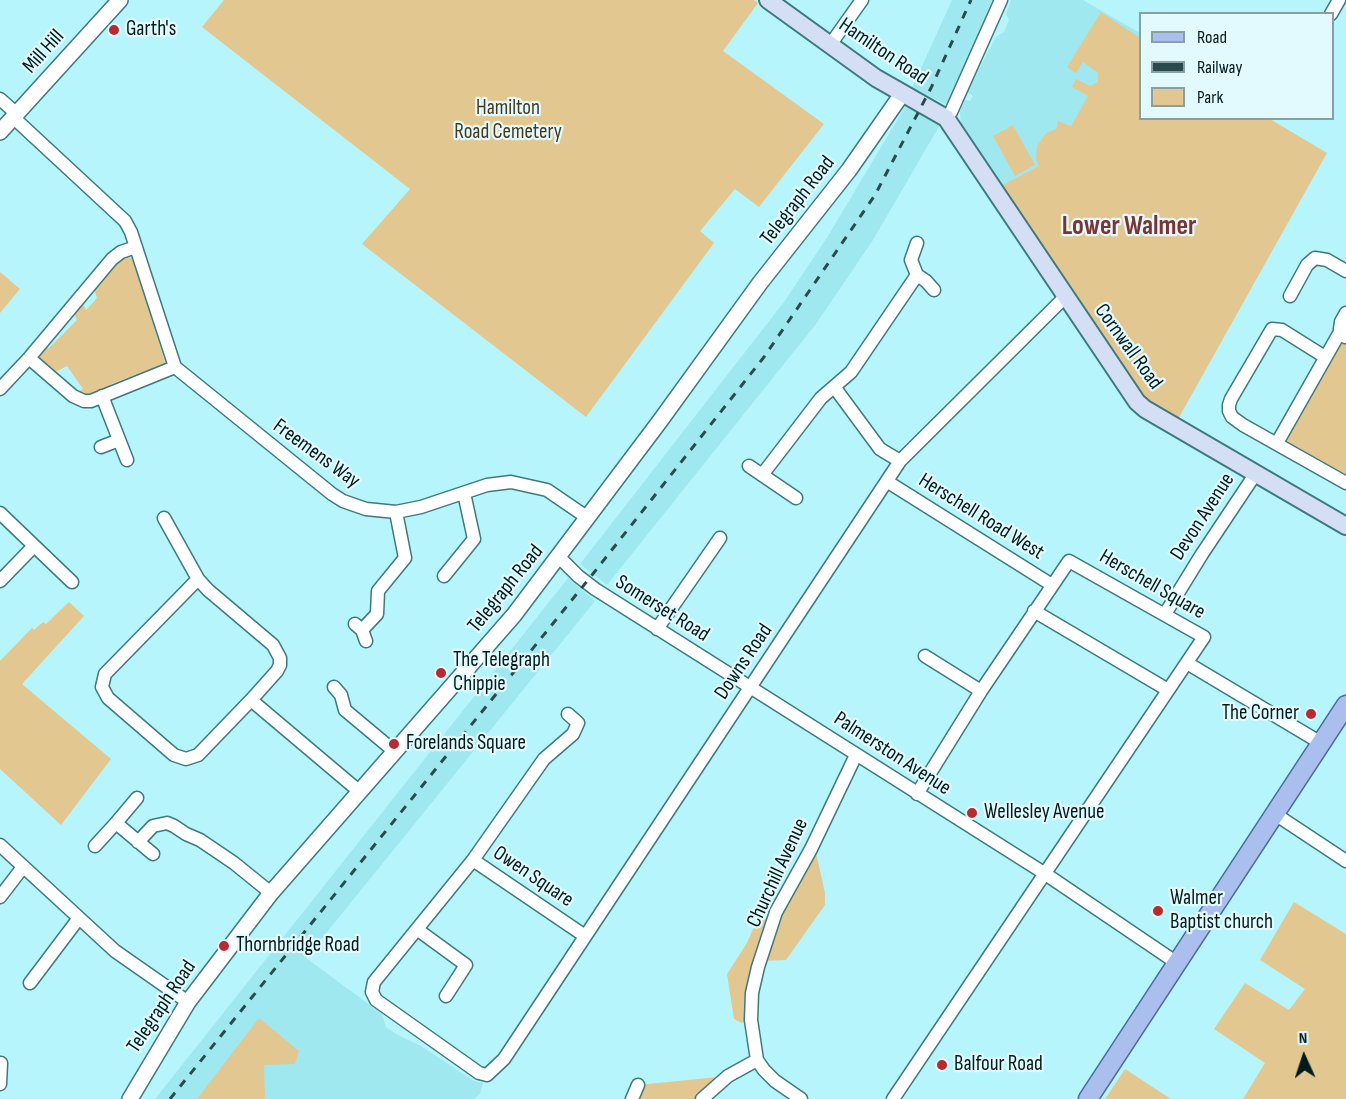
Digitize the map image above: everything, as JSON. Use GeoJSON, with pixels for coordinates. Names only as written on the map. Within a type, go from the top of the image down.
{"type":"FeatureCollection","features":[{"type":"Feature","properties":{"kind":"main road","name":"Hamilton Road"},"geometry":{"type":"LineString","coordinates":[[768,0],[876,78],[946,118]]}},
{"type":"Feature","properties":{"kind":"main road","name":"Cornwall Road"},"geometry":{"type":"LineString","coordinates":[[946,118],[1137,402],[1145,409],[1346,526]]}},
{"type":"Feature","properties":{"kind":"main road"},"geometry":{"type":"LineString","coordinates":[[1088,1099],[1346,705]]}},
{"type":"Feature","properties":{"kind":"street","name":"Mill Hill"},"geometry":{"type":"LineString","coordinates":[[0,132],[120,0]]}},
{"type":"Feature","properties":{"kind":"street"},"geometry":{"type":"LineString","coordinates":[[830,45],[862,0]]}},
{"type":"Feature","properties":{"kind":"street"},"geometry":{"type":"LineString","coordinates":[[946,118],[951,112],[1001,0]]}},
{"type":"Feature","properties":{"kind":"street","name":"Telegraph Road"},"geometry":{"type":"LineString","coordinates":[[130,1099],[188,1002],[271,893],[514,615],[760,283],[849,170],[902,94]]}},
{"type":"Feature","properties":{"kind":"street"},"geometry":{"type":"LineString","coordinates":[[0,99],[125,220],[175,367],[91,401],[78,399],[29,358]]}},
{"type":"Feature","properties":{"kind":"street"},"geometry":{"type":"LineString","coordinates":[[917,243],[911,260],[917,275],[934,290]]}},
{"type":"Feature","properties":{"kind":"street"},"geometry":{"type":"LineString","coordinates":[[0,389],[112,259],[121,252],[136,247]]}},
{"type":"Feature","properties":{"kind":"street"},"geometry":{"type":"LineString","coordinates":[[1290,296],[1307,265],[1315,258],[1327,260],[1346,271]]}},
{"type":"Feature","properties":{"kind":"street"},"geometry":{"type":"LineString","coordinates":[[762,475],[821,398],[852,372],[917,275]]}},
{"type":"Feature","properties":{"kind":"street","name":"Downs Road"},"geometry":{"type":"LineString","coordinates":[[487,1075],[504,1059],[900,461],[1065,297]]}},
{"type":"Feature","properties":{"kind":"street"},"geometry":{"type":"LineString","coordinates":[[1277,443],[1325,357],[1343,335],[1341,322],[1346,313]]}},
{"type":"Feature","properties":{"kind":"street"},"geometry":{"type":"LineString","coordinates":[[1325,357],[1282,330],[1272,329],[1231,399],[1229,411],[1237,421],[1346,483]]}},
{"type":"Feature","properties":{"kind":"street","name":"Freemens Way"},"geometry":{"type":"LineString","coordinates":[[175,367],[332,494],[366,510],[396,512],[495,483],[524,484],[547,490],[588,518]]}},
{"type":"Feature","properties":{"kind":"street"},"geometry":{"type":"LineString","coordinates":[[835,388],[880,449],[900,461]]}},
{"type":"Feature","properties":{"kind":"street"},"geometry":{"type":"LineString","coordinates":[[102,396],[127,460]]}},
{"type":"Feature","properties":{"kind":"street"},"geometry":{"type":"LineString","coordinates":[[100,447],[119,440]]}},
{"type":"Feature","properties":{"kind":"street"},"geometry":{"type":"LineString","coordinates":[[749,466],[796,498]]}},
{"type":"Feature","properties":{"kind":"street","name":"Devon Avenue"},"geometry":{"type":"LineString","coordinates":[[1165,614],[1256,473]]}},
{"type":"Feature","properties":{"kind":"street","name":"Herschell Road West"},"geometry":{"type":"LineString","coordinates":[[888,482],[1052,585]]}},
{"type":"Feature","properties":{"kind":"street"},"geometry":{"type":"LineString","coordinates":[[444,576],[474,538],[464,493]]}},
{"type":"Feature","properties":{"kind":"street"},"geometry":{"type":"LineString","coordinates":[[361,631],[377,614],[378,591],[405,558],[396,512]]}},
{"type":"Feature","properties":{"kind":"street"},"geometry":{"type":"LineString","coordinates":[[0,513],[72,582]]}},
{"type":"Feature","properties":{"kind":"street"},"geometry":{"type":"LineString","coordinates":[[164,518],[198,579],[278,651],[280,665],[251,700],[198,755],[186,759],[174,755],[104,693],[102,687],[105,674],[198,579]]}},
{"type":"Feature","properties":{"kind":"street"},"geometry":{"type":"LineString","coordinates":[[657,629],[720,538]]}},
{"type":"Feature","properties":{"kind":"street"},"geometry":{"type":"LineString","coordinates":[[0,581],[34,546]]}},
{"type":"Feature","properties":{"kind":"street","name":"Somerset Road"},"geometry":{"type":"LineString","coordinates":[[559,557],[595,589],[751,687]]}},
{"type":"Feature","properties":{"kind":"street","name":"Herschell Square"},"geometry":{"type":"LineString","coordinates":[[1034,611],[1069,561],[1204,637],[1168,690]]}},
{"type":"Feature","properties":{"kind":"street"},"geometry":{"type":"LineString","coordinates":[[893,1099],[1168,690],[1034,611],[981,690],[917,794]]}},
{"type":"Feature","properties":{"kind":"street"},"geometry":{"type":"LineString","coordinates":[[925,656],[981,690]]}},
{"type":"Feature","properties":{"kind":"street"},"geometry":{"type":"LineString","coordinates":[[1187,663],[1321,743]]}},
{"type":"Feature","properties":{"kind":"street"},"geometry":{"type":"LineString","coordinates":[[334,687],[341,695],[345,710],[394,751]]}},
{"type":"Feature","properties":{"kind":"street","name":"Palmerston Avenue"},"geometry":{"type":"LineString","coordinates":[[751,687],[1044,873],[1177,963]]}},
{"type":"Feature","properties":{"kind":"street"},"geometry":{"type":"LineString","coordinates":[[251,700],[360,792]]}},
{"type":"Feature","properties":{"kind":"street"},"geometry":{"type":"LineString","coordinates":[[473,860],[544,759],[573,734],[578,723],[568,714]]}},
{"type":"Feature","properties":{"kind":"street","name":"Churchill Avenue"},"geometry":{"type":"LineString","coordinates":[[757,1060],[751,1020],[752,993],[758,967],[776,912],[811,849],[856,755]]}},
{"type":"Feature","properties":{"kind":"street"},"geometry":{"type":"LineString","coordinates":[[95,846],[138,798]]}},
{"type":"Feature","properties":{"kind":"street"},"geometry":{"type":"LineString","coordinates":[[1275,814],[1346,861]]}},
{"type":"Feature","properties":{"kind":"street"},"geometry":{"type":"LineString","coordinates":[[116,823],[153,854]]}},
{"type":"Feature","properties":{"kind":"street"},"geometry":{"type":"LineString","coordinates":[[138,842],[153,826],[167,823],[200,840],[234,862],[271,893]]}},
{"type":"Feature","properties":{"kind":"street"},"geometry":{"type":"LineString","coordinates":[[0,845],[115,951],[188,1002]]}},
{"type":"Feature","properties":{"kind":"street","name":"Owen Square"},"geometry":{"type":"LineString","coordinates":[[487,1075],[479,1073],[376,1000],[372,992],[374,982],[473,860],[585,936]]}},
{"type":"Feature","properties":{"kind":"street"},"geometry":{"type":"LineString","coordinates":[[0,897],[23,867]]}},
{"type":"Feature","properties":{"kind":"street"},"geometry":{"type":"LineString","coordinates":[[30,983],[79,918]]}},
{"type":"Feature","properties":{"kind":"street"},"geometry":{"type":"LineString","coordinates":[[418,930],[465,965],[446,996]]}},
{"type":"Feature","properties":{"kind":"street"},"geometry":{"type":"LineString","coordinates":[[702,1099],[728,1076],[757,1060],[775,1081],[801,1099]]}},
{"type":"Feature","properties":{"kind":"street"},"geometry":{"type":"LineString","coordinates":[[0,1084],[1,1063]]}},
{"type":"Feature","properties":{"kind":"street"},"geometry":{"type":"LineString","coordinates":[[632,1099],[638,1085]]}},
{"type":"Feature","properties":{"kind":"shaded area"},"geometry":{"type":"Polygon","coordinates":[[[952,0],[992,0],[947,105],[912,88],[952,0]]]}},
{"type":"Feature","properties":{"kind":"shaded area"},"geometry":{"type":"Polygon","coordinates":[[[1011,0],[1083,0],[1139,32],[1139,120],[1077,302],[961,125],[960,112],[965,100],[970,101],[973,96],[967,92],[996,37],[1004,32],[1009,20],[1006,14],[1011,0]]]}},
{"type":"Feature","properties":{"kind":"shaded area"},"geometry":{"type":"Polygon","coordinates":[[[905,107],[941,123],[873,240],[816,324],[607,585],[580,564],[784,302],[828,236],[905,107]]]}},
{"type":"Feature","properties":{"kind":"shaded area"},"geometry":{"type":"Polygon","coordinates":[[[568,578],[595,601],[306,958],[382,1014],[386,1027],[421,1046],[474,1081],[483,1083],[480,1094],[474,1099],[155,1099],[568,578]]]}},
{"type":"Feature","properties":{"kind":"green space","name":"Hamilton Road Cemetery"},"geometry":{"type":"Polygon","coordinates":[[[224,0],[754,0],[758,3],[723,51],[824,124],[759,207],[735,189],[700,231],[714,243],[586,417],[362,244],[410,189],[202,27],[224,0]]]}},
{"type":"Feature","properties":{"kind":"green space"},"geometry":{"type":"Polygon","coordinates":[[[1101,12],[1139,37],[1139,120],[1272,120],[1327,153],[1177,421],[1144,402],[1001,186],[1039,166],[1036,159],[1037,146],[1046,133],[1057,127],[1058,121],[1071,126],[1088,96],[1072,87],[1076,79],[1090,86],[1098,82],[1098,73],[1083,62],[1076,73],[1067,67],[1101,12]]]}},
{"type":"Feature","properties":{"kind":"green space"},"geometry":{"type":"Polygon","coordinates":[[[1013,125],[1035,165],[1015,176],[993,136],[1013,125]]]}},
{"type":"Feature","properties":{"kind":"green space"},"geometry":{"type":"Polygon","coordinates":[[[126,255],[134,260],[166,366],[141,377],[135,375],[111,384],[108,390],[90,398],[75,393],[83,389],[67,366],[50,372],[39,360],[39,353],[44,344],[48,349],[77,320],[74,314],[83,304],[86,310],[97,298],[93,285],[115,259],[126,255]]]}},
{"type":"Feature","properties":{"kind":"green space"},"geometry":{"type":"Polygon","coordinates":[[[0,272],[20,289],[0,313],[0,272]]]}},
{"type":"Feature","properties":{"kind":"green space"},"geometry":{"type":"Polygon","coordinates":[[[1346,313],[1346,483],[1277,443],[1346,313]]]}},
{"type":"Feature","properties":{"kind":"green space"},"geometry":{"type":"Polygon","coordinates":[[[69,602],[84,616],[22,684],[111,759],[61,825],[0,769],[0,661],[32,628],[34,630],[43,622],[46,624],[69,602]]]}},
{"type":"Feature","properties":{"kind":"green space"},"geometry":{"type":"Polygon","coordinates":[[[811,849],[816,853],[825,893],[825,905],[786,960],[760,961],[751,1020],[742,1023],[734,1019],[727,974],[747,943],[753,929],[761,920],[776,912],[811,849]]]}},
{"type":"Feature","properties":{"kind":"green space"},"geometry":{"type":"Polygon","coordinates":[[[1294,902],[1346,934],[1346,1099],[1243,1099],[1265,1063],[1214,1029],[1245,983],[1289,1010],[1305,989],[1260,960],[1294,902]]]}},
{"type":"Feature","properties":{"kind":"green space"},"geometry":{"type":"Polygon","coordinates":[[[259,1018],[299,1051],[295,1064],[264,1065],[265,1098],[267,1099],[197,1099],[259,1018]]]}},
{"type":"Feature","properties":{"kind":"green space"},"geometry":{"type":"Polygon","coordinates":[[[1125,1069],[1171,1099],[1105,1099],[1125,1069]]]}},
{"type":"Feature","properties":{"kind":"green space"},"geometry":{"type":"Polygon","coordinates":[[[728,1076],[702,1099],[632,1099],[638,1085],[728,1076]]]}},
{"type":"Feature","properties":{"kind":"railway"},"geometry":{"type":"LineString","coordinates":[[170,1099],[592,575],[764,357],[875,195],[931,88],[971,0]]}},
{"type":"Feature","properties":{"kind":"place","name":"Garth's"},"geometry":{"type":"Point","coordinates":[114,30]}},
{"type":"Feature","properties":{"kind":"place","name":"The Telegraph Chippie"},"geometry":{"type":"Point","coordinates":[441,673]}},
{"type":"Feature","properties":{"kind":"place","name":"The Corner"},"geometry":{"type":"Point","coordinates":[1311,714]}},
{"type":"Feature","properties":{"kind":"place","name":"Forelands Square"},"geometry":{"type":"Point","coordinates":[394,744]}},
{"type":"Feature","properties":{"kind":"place","name":"Wellesley Avenue"},"geometry":{"type":"Point","coordinates":[972,813]}},
{"type":"Feature","properties":{"kind":"place","name":"Walmer Baptist church"},"geometry":{"type":"Point","coordinates":[1158,911]}},
{"type":"Feature","properties":{"kind":"place","name":"Thornbridge Road"},"geometry":{"type":"Point","coordinates":[224,946]}},
{"type":"Feature","properties":{"kind":"place","name":"Balfour Road"},"geometry":{"type":"Point","coordinates":[942,1065]}},
{"type":"Feature","properties":{"kind":"district","name":"Lower Walmer"},"geometry":{"type":"Point","coordinates":[1129,227]}}]}
